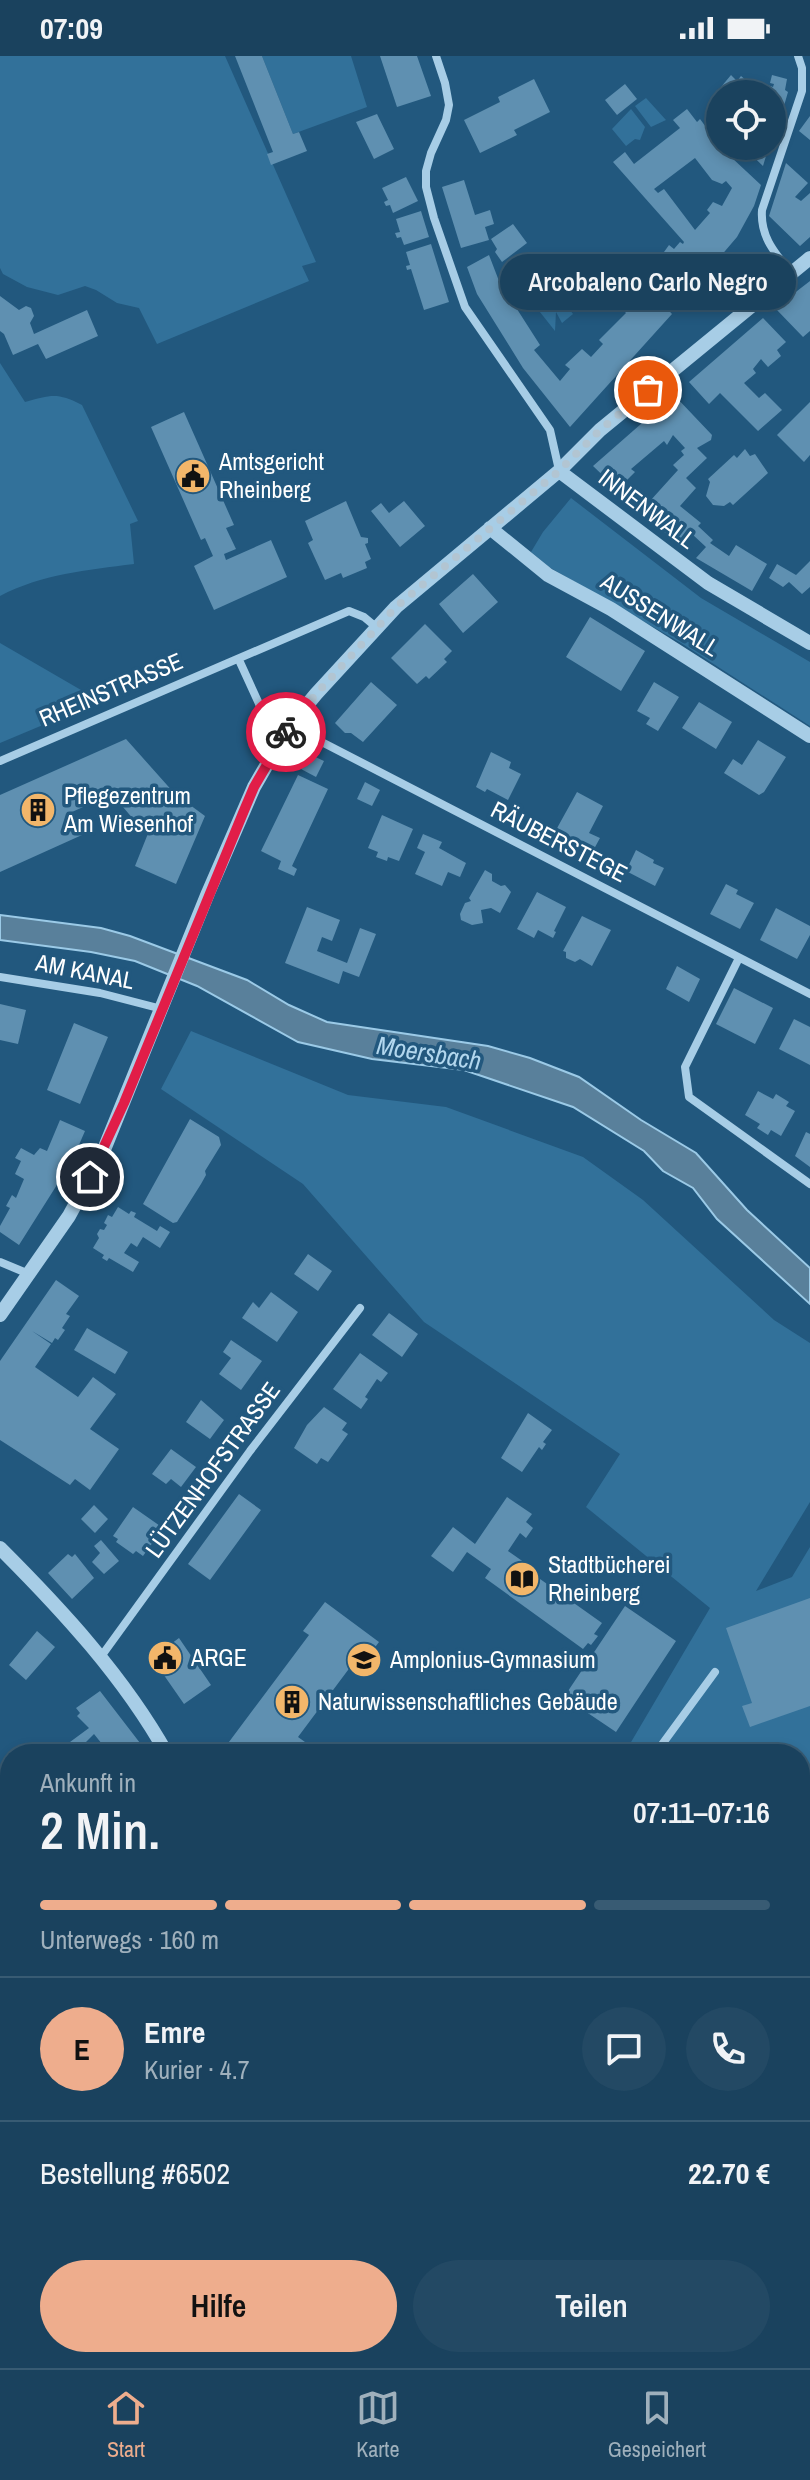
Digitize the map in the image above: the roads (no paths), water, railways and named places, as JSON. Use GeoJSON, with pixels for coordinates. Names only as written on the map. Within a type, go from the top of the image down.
{"type":"FeatureCollection","features":[{"type":"Feature","properties":{"kind":"street"},"geometry":{"type":"LineString","coordinates":[[436,56],[449,105],[426,171],[426,187],[434,218],[465,307],[550,430],[559,471]]}},
{"type":"Feature","properties":{"kind":"street"},"geometry":{"type":"LineString","coordinates":[[791,273],[771,247],[761,223],[762,210],[802,91],[802,68],[798,56]]}},
{"type":"Feature","properties":{"kind":"street"},"geometry":{"type":"LineString","coordinates":[[0,1315],[69,1216],[101,1157],[254,787],[288,728],[396,607],[559,471],[600,430],[810,258]]}},
{"type":"Feature","properties":{"kind":"street","name":"INNENWALL"},"geometry":{"type":"LineString","coordinates":[[559,471],[708,583],[810,643]]}},
{"type":"Feature","properties":{"kind":"street","name":"AUSSENWALL"},"geometry":{"type":"LineString","coordinates":[[490,528],[548,575],[611,609],[810,736]]}},
{"type":"Feature","properties":{"kind":"street","name":"RHEINSTRASSE"},"geometry":{"type":"LineString","coordinates":[[0,761],[349,611],[364,617],[376,627]]}},
{"type":"Feature","properties":{"kind":"street"},"geometry":{"type":"LineString","coordinates":[[239,660],[266,719],[288,728]]}},
{"type":"Feature","properties":{"kind":"street","name":"RÄUBERSTEGE"},"geometry":{"type":"LineString","coordinates":[[288,728],[328,745],[810,994]]}},
{"type":"Feature","properties":{"kind":"street"},"geometry":{"type":"LineString","coordinates":[[739,958],[685,1067],[689,1097],[810,1184]]}},
{"type":"Feature","properties":{"kind":"street","name":"AM KANAL"},"geometry":{"type":"LineString","coordinates":[[0,977],[164,1002]]}},
{"type":"Feature","properties":{"kind":"street"},"geometry":{"type":"LineString","coordinates":[[0,1262],[29,1274]]}},
{"type":"Feature","properties":{"kind":"street","name":"LÜTZENHOFSTRASSE"},"geometry":{"type":"LineString","coordinates":[[100,1658],[250,1451],[360,1308]]}},
{"type":"Feature","properties":{"kind":"street"},"geometry":{"type":"LineString","coordinates":[[0,1548],[100,1658],[161,1744]]}},
{"type":"Feature","properties":{"kind":"street"},"geometry":{"type":"LineString","coordinates":[[662,1744],[715,1672]]}},
{"type":"Feature","properties":{"kind":"water","name":"Moersbach"},"geometry":{"type":"Polygon","coordinates":[[[0,915],[101,928],[130,936],[247,980],[289,1005],[327,1022],[488,1046],[579,1077],[696,1153],[747,1210],[810,1268],[810,1304],[717,1219],[693,1188],[663,1171],[644,1151],[573,1107],[464,1070],[372,1059],[298,1042],[197,986],[135,961],[0,940],[0,915]]]}},
{"type":"Feature","properties":{"kind":"place","name":"Arcobaleno Carlo Negro"},"geometry":{"type":"Point","coordinates":[648,390]}},
{"type":"Feature","properties":{"kind":"place","name":"Amtsgericht Rheinberg"},"geometry":{"type":"Point","coordinates":[193,476]}},
{"type":"Feature","properties":{"kind":"place","name":"Pflegezentrum Am Wiesenhof"},"geometry":{"type":"Point","coordinates":[38,810]}},
{"type":"Feature","properties":{"kind":"place","name":"Stadtbücherei Rheinberg"},"geometry":{"type":"Point","coordinates":[522,1579]}},
{"type":"Feature","properties":{"kind":"place","name":"ARGE"},"geometry":{"type":"Point","coordinates":[165,1658]}},
{"type":"Feature","properties":{"kind":"place","name":"Amplonius-Gymnasium"},"geometry":{"type":"Point","coordinates":[364,1660]}},
{"type":"Feature","properties":{"kind":"place","name":"Naturwissenschaftliches Gebäude"},"geometry":{"type":"Point","coordinates":[292,1702]}}]}
